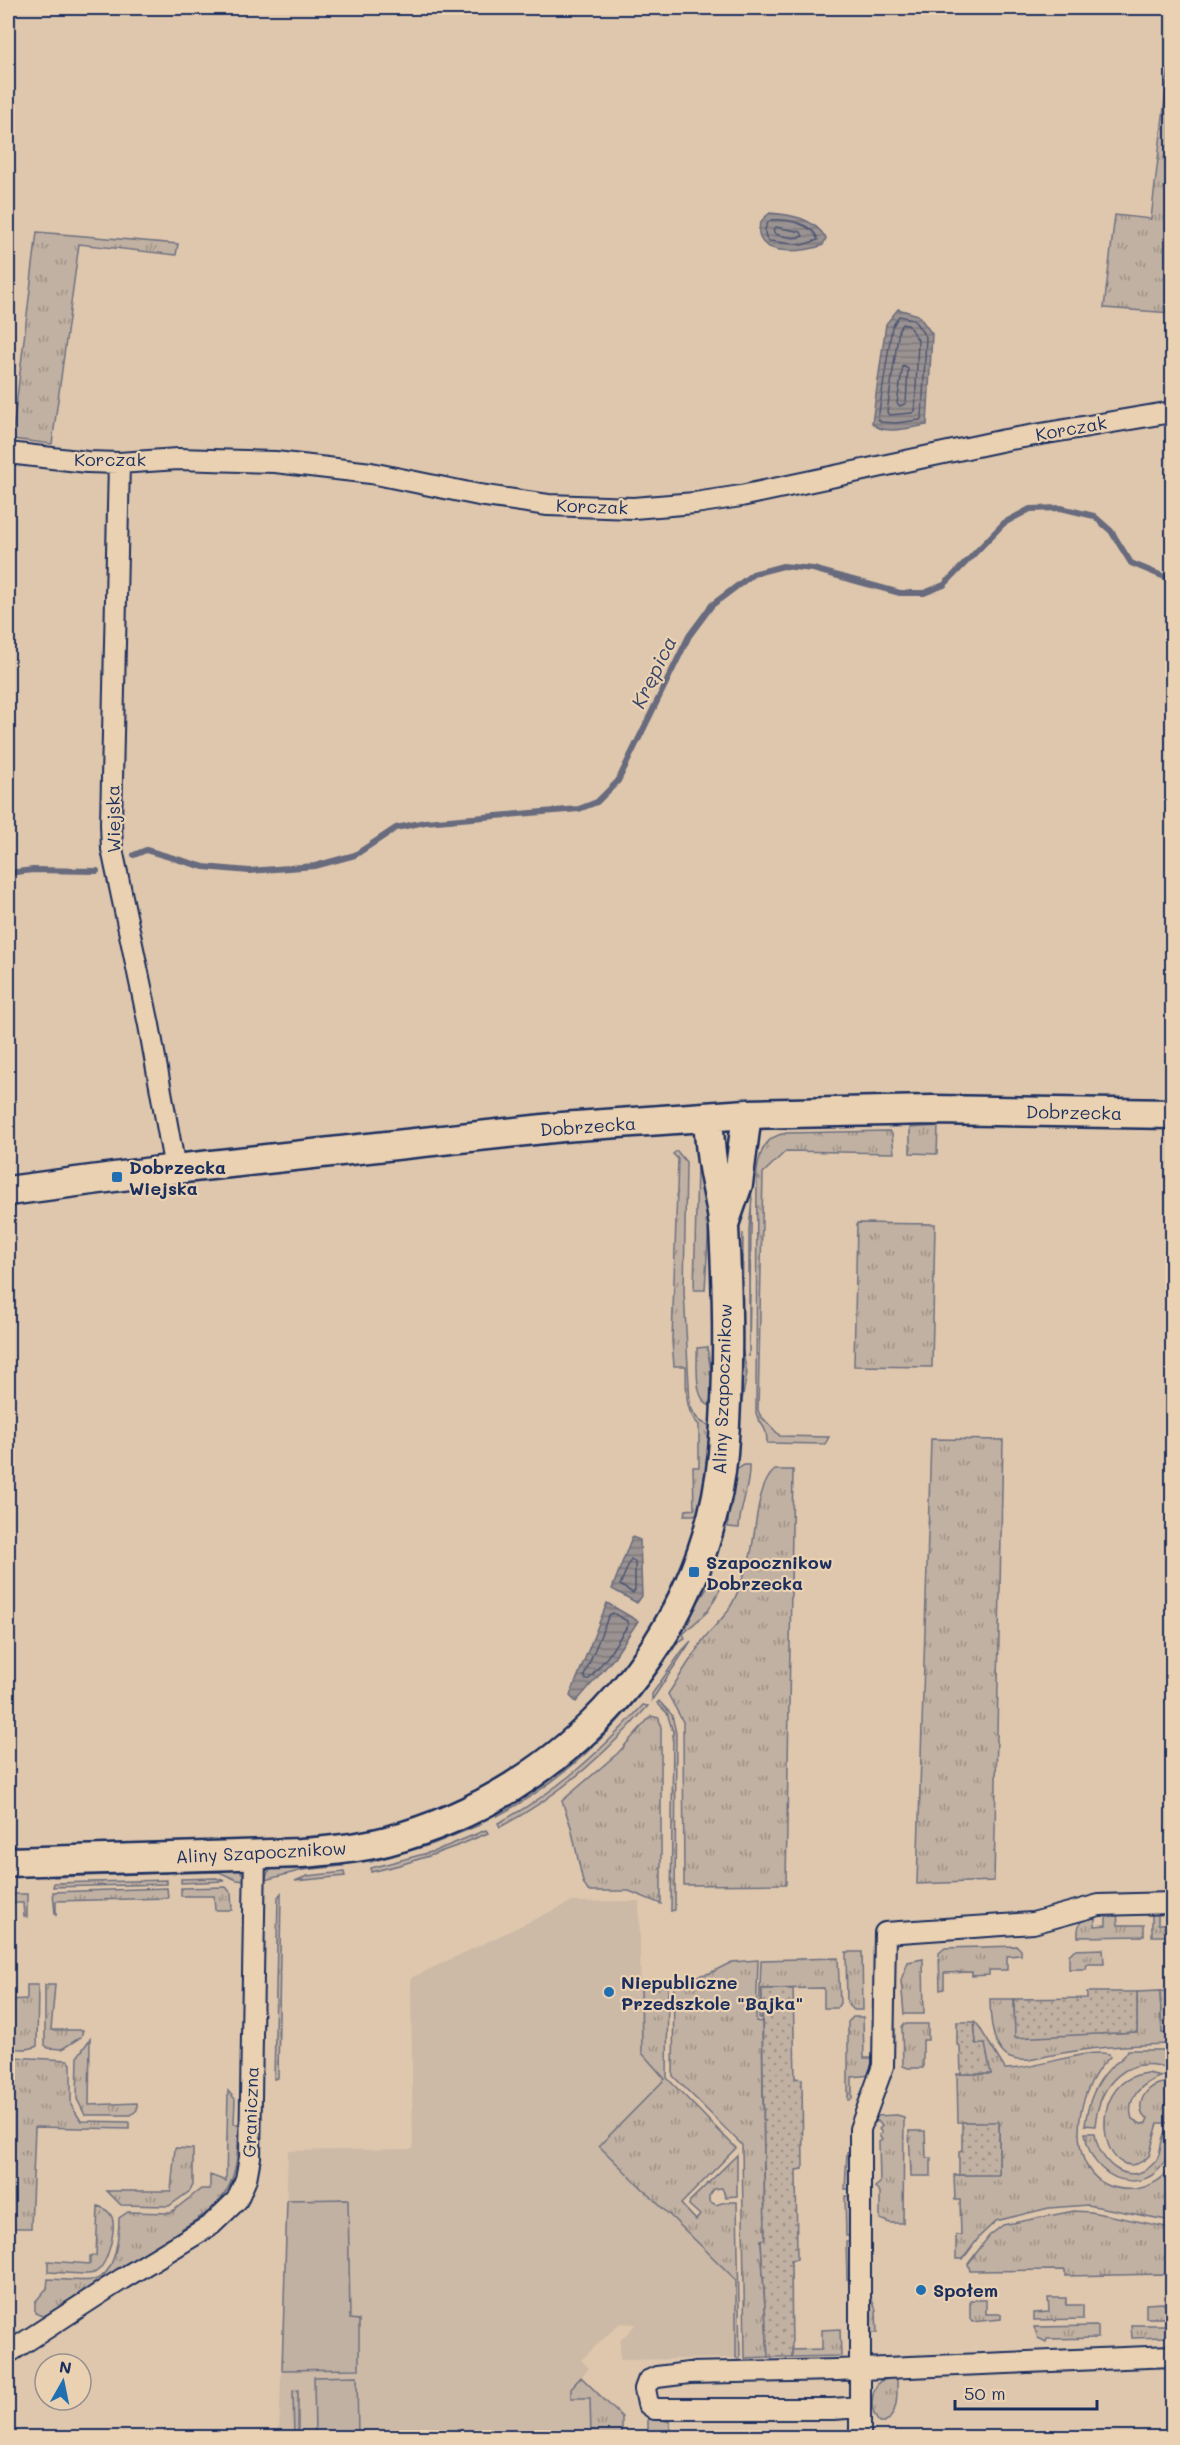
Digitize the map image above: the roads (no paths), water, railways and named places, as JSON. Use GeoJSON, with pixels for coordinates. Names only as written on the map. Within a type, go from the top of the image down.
{"type":"FeatureCollection","features":[{"type":"Feature","properties":{"kind":"street","name":"Korczak"},"geometry":{"type":"LineString","coordinates":[[8,453],[87,462],[119,463],[158,459],[276,462],[371,473],[479,495],[548,505],[661,507],[741,495],[1005,440],[1173,412]]}},
{"type":"Feature","properties":{"kind":"street","name":"Wiejska"},"geometry":{"type":"LineString","coordinates":[[119,463],[112,849],[149,1025],[175,1169]]}},
{"type":"Feature","properties":{"kind":"street","name":"Dobrzecka"},"geometry":{"type":"LineString","coordinates":[[8,1191],[175,1169],[562,1127],[747,1114],[933,1110],[1173,1114]]}},
{"type":"Feature","properties":{"kind":"street","name":"Aliny Szapocznikow"},"geometry":{"type":"LineString","coordinates":[[724,1226],[738,1184],[747,1114]]}},
{"type":"Feature","properties":{"kind":"street","name":"Aliny Szapocznikow"},"geometry":{"type":"LineString","coordinates":[[8,1862],[328,1851],[385,1841],[466,1813],[508,1791],[554,1760],[596,1722],[631,1682],[661,1638],[685,1593],[714,1508],[723,1453],[726,1329],[724,1226],[712,1160],[708,1117]]}},
{"type":"Feature","properties":{"kind":"street","name":"Graniczna"},"geometry":{"type":"LineString","coordinates":[[8,2353],[211,2225],[237,2200],[246,2179],[250,2157],[255,1854]]}},
{"type":"Feature","properties":{"kind":"street"},"geometry":{"type":"LineString","coordinates":[[860,2438],[860,2129],[883,2066],[885,1933],[1033,1923],[1099,1905],[1173,1903]]}},
{"type":"Feature","properties":{"kind":"street"},"geometry":{"type":"LineString","coordinates":[[860,2407],[655,2409],[648,2404],[645,2389],[648,2381],[689,2373],[837,2370],[1173,2356]]}},
{"type":"Feature","properties":{"kind":"water"},"geometry":{"type":"Polygon","coordinates":[[[770,213],[787,215],[809,222],[826,238],[823,245],[796,251],[768,246],[762,241],[759,226],[770,213]]]}},
{"type":"Feature","properties":{"kind":"water"},"geometry":{"type":"Polygon","coordinates":[[[898,309],[918,315],[932,334],[927,425],[890,430],[877,427],[872,423],[886,324],[898,309]]]}},
{"type":"Feature","properties":{"kind":"water"},"geometry":{"type":"Polygon","coordinates":[[[632,1537],[640,1540],[642,1596],[637,1603],[612,1589],[632,1537]]]}},
{"type":"Feature","properties":{"kind":"water"},"geometry":{"type":"Polygon","coordinates":[[[607,1603],[638,1621],[613,1659],[576,1702],[570,1696],[607,1603]]]}},
{"type":"Feature","properties":{"kind":"waterway","name":"Krępica"},"geometry":{"type":"LineString","coordinates":[[134,855],[146,850],[204,867],[249,871],[315,866],[355,855],[396,828],[425,822],[579,809],[597,802],[618,781],[689,636],[712,605],[753,574],[783,566],[813,569],[900,593],[924,593],[944,585],[1004,523],[1030,509],[1061,508],[1094,516],[1111,531],[1131,563],[1172,580]]}},
{"type":"Feature","properties":{"kind":"waterway","name":"Krępica"},"geometry":{"type":"LineString","coordinates":[[8,873],[33,870],[97,871]]}},
{"type":"Feature","properties":{"kind":"place","name":"Dobrzecka Wiejska"},"geometry":{"type":"Point","coordinates":[117,1177]}},
{"type":"Feature","properties":{"kind":"place","name":"Szapocznikow Dobrzecka"},"geometry":{"type":"Point","coordinates":[694,1572]}},
{"type":"Feature","properties":{"kind":"place","name":"Niepubliczne Przedszkole \"Bajka\""},"geometry":{"type":"Point","coordinates":[609,1992]}},
{"type":"Feature","properties":{"kind":"place","name":"Społem"},"geometry":{"type":"Point","coordinates":[921,2290]}}]}
